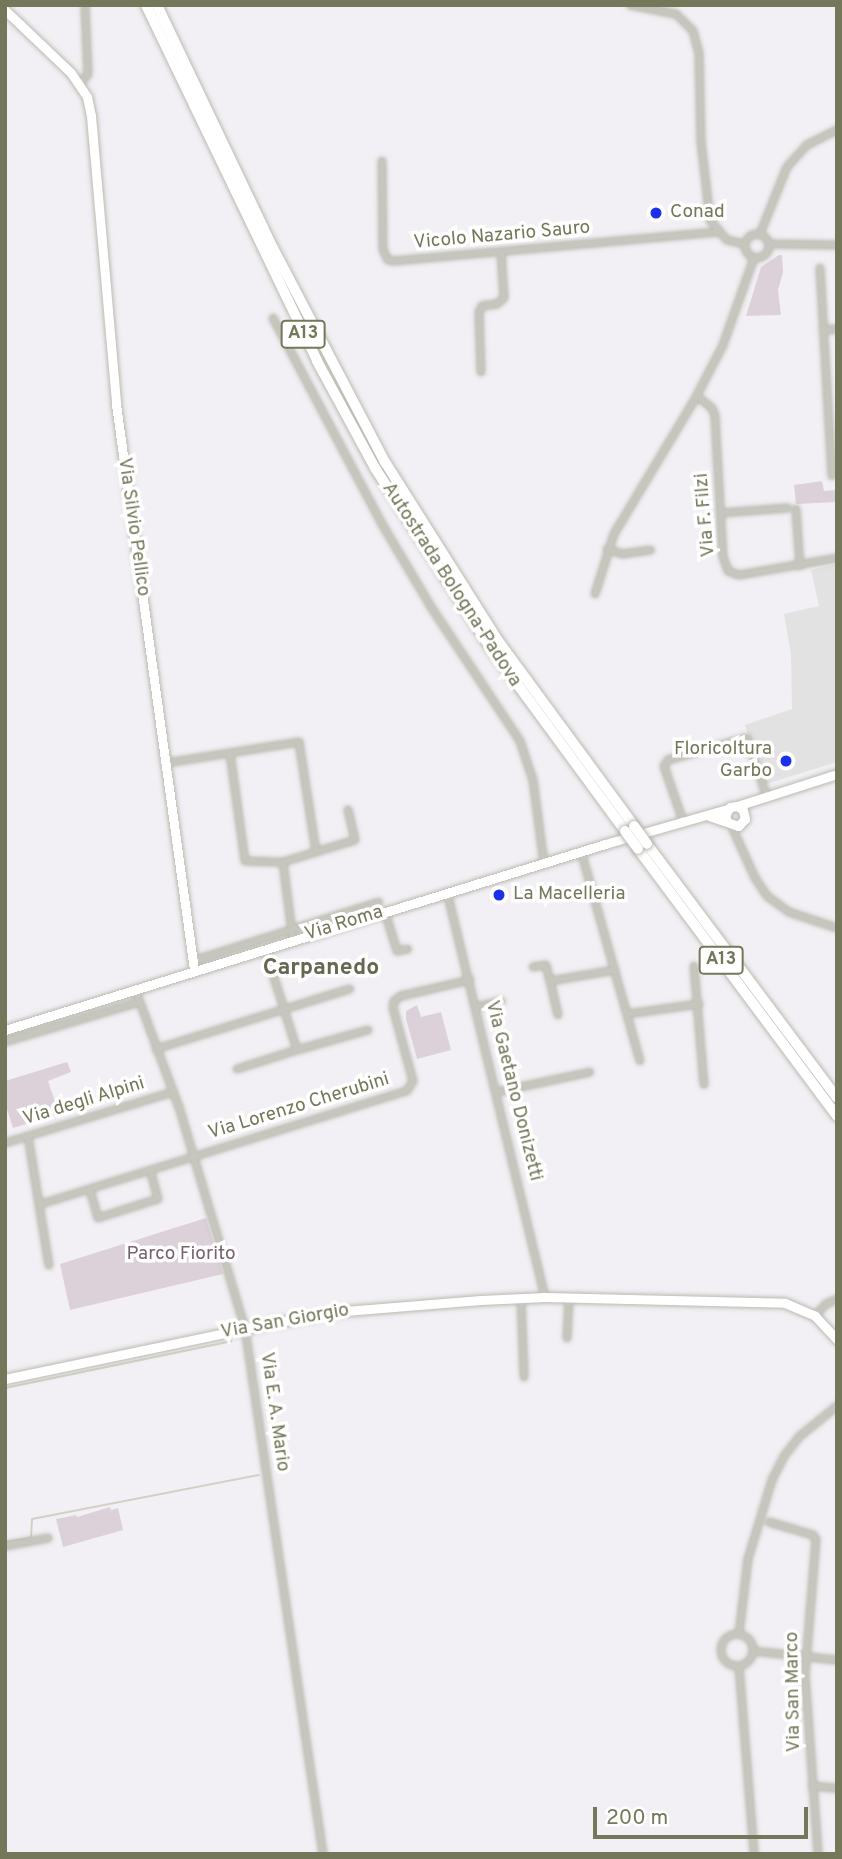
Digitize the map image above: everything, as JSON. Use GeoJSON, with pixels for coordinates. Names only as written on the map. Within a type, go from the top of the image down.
{"type":"FeatureCollection","features":[{"type":"Feature","properties":{"kind":"highway","name":"Autostrada Bologna-Padova"},"geometry":{"type":"LineString","coordinates":[[146,5],[317,361],[375,468],[490,647],[630,829]]}},
{"type":"Feature","properties":{"kind":"highway","name":"Autostrada Bologna-Padova"},"geometry":{"type":"LineString","coordinates":[[157,5],[332,364],[399,485],[499,642],[642,846],[837,1115]]}},
{"type":"Feature","properties":{"kind":"highway","name":"Autostrada Bologna-Padova"},"geometry":{"type":"LineString","coordinates":[[642,846],[837,1098]]}},
{"type":"Feature","properties":{"kind":"street"},"geometry":{"type":"LineString","coordinates":[[80,84],[88,74],[85,5]]}},
{"type":"Feature","properties":{"kind":"street"},"geometry":{"type":"LineString","coordinates":[[630,5],[676,13],[693,31],[699,53],[710,220],[727,240],[745,244]]}},
{"type":"Feature","properties":{"kind":"street","name":"Via Silvio Pellico"},"geometry":{"type":"LineString","coordinates":[[5,10],[80,84],[91,116],[116,404],[193,966]]}},
{"type":"Feature","properties":{"kind":"street"},"geometry":{"type":"LineString","coordinates":[[760,234],[787,167],[807,145],[837,130]]}},
{"type":"Feature","properties":{"kind":"street","name":"Vicolo Nazario Sauro"},"geometry":{"type":"LineString","coordinates":[[382,161],[383,250],[388,260],[718,232]]}},
{"type":"Feature","properties":{"kind":"street"},"geometry":{"type":"LineString","coordinates":[[745,244],[752,234],[760,234],[769,244],[837,245]]}},
{"type":"Feature","properties":{"kind":"street"},"geometry":{"type":"LineString","coordinates":[[745,244],[748,254],[754,258],[765,255],[769,244]]}},
{"type":"Feature","properties":{"kind":"street"},"geometry":{"type":"LineString","coordinates":[[481,372],[479,312],[482,306],[497,304],[504,298],[500,252]]}},
{"type":"Feature","properties":{"kind":"street"},"geometry":{"type":"LineString","coordinates":[[595,594],[607,549],[621,520],[697,396],[732,326],[754,258]]}},
{"type":"Feature","properties":{"kind":"street"},"geometry":{"type":"LineString","coordinates":[[820,268],[832,476]]}},
{"type":"Feature","properties":{"kind":"street"},"geometry":{"type":"LineString","coordinates":[[272,318],[382,524],[431,607],[527,756],[544,863]]}},
{"type":"Feature","properties":{"kind":"street"},"geometry":{"type":"LineString","coordinates":[[823,330],[837,329]]}},
{"type":"Feature","properties":{"kind":"street","name":"Via F. Filzi"},"geometry":{"type":"LineString","coordinates":[[697,396],[712,408],[715,416],[723,557],[728,571],[738,575],[837,558]]}},
{"type":"Feature","properties":{"kind":"street"},"geometry":{"type":"LineString","coordinates":[[828,421],[837,420]]}},
{"type":"Feature","properties":{"kind":"street"},"geometry":{"type":"LineString","coordinates":[[720,513],[792,508],[800,566]]}},
{"type":"Feature","properties":{"kind":"street"},"geometry":{"type":"LineString","coordinates":[[607,549],[622,554],[651,550]]}},
{"type":"Feature","properties":{"kind":"street"},"geometry":{"type":"LineString","coordinates":[[683,821],[664,766],[668,760],[747,737],[764,799]]}},
{"type":"Feature","properties":{"kind":"street"},"geometry":{"type":"LineString","coordinates":[[166,763],[299,743],[316,852]]}},
{"type":"Feature","properties":{"kind":"street"},"geometry":{"type":"LineString","coordinates":[[230,753],[245,861],[283,862],[355,840],[348,810]]}},
{"type":"Feature","properties":{"kind":"street","name":"Via Roma"},"geometry":{"type":"LineString","coordinates":[[193,966],[264,949],[292,935],[385,912],[581,851],[764,799],[837,774]]}},
{"type":"Feature","properties":{"kind":"street","name":"Via Roma"},"geometry":{"type":"LineString","coordinates":[[744,819],[764,799]]}},
{"type":"Feature","properties":{"kind":"street"},"geometry":{"type":"LineString","coordinates":[[742,846],[743,810],[732,807],[729,823],[755,878],[775,904],[807,920],[837,928]]}},
{"type":"Feature","properties":{"kind":"street","name":"Via Roma"},"geometry":{"type":"LineString","coordinates":[[704,816],[729,823]]}},
{"type":"Feature","properties":{"kind":"street"},"geometry":{"type":"LineString","coordinates":[[729,823],[744,819]]}},
{"type":"Feature","properties":{"kind":"street"},"geometry":{"type":"LineString","coordinates":[[581,851],[640,1061]]}},
{"type":"Feature","properties":{"kind":"street"},"geometry":{"type":"LineString","coordinates":[[283,862],[292,935]]}},
{"type":"Feature","properties":{"kind":"street","name":"Via Gaetano Donizetti"},"geometry":{"type":"LineString","coordinates":[[447,892],[545,1297]]}},
{"type":"Feature","properties":{"kind":"street","name":"Via Roma"},"geometry":{"type":"LineString","coordinates":[[5,1030],[135,989],[193,966],[292,935],[379,902]]}},
{"type":"Feature","properties":{"kind":"street"},"geometry":{"type":"LineString","coordinates":[[385,912],[397,951],[408,949]]}},
{"type":"Feature","properties":{"kind":"street"},"geometry":{"type":"LineString","coordinates":[[264,949],[297,1050]]}},
{"type":"Feature","properties":{"kind":"street"},"geometry":{"type":"LineString","coordinates":[[533,967],[547,965],[558,1015]]}},
{"type":"Feature","properties":{"kind":"street"},"geometry":{"type":"LineString","coordinates":[[694,966],[704,1085]]}},
{"type":"Feature","properties":{"kind":"street"},"geometry":{"type":"LineString","coordinates":[[550,981],[615,970]]}},
{"type":"Feature","properties":{"kind":"street","name":"Via Lorenzo Cherubini"},"geometry":{"type":"LineString","coordinates":[[194,1157],[407,1090],[413,1081],[393,1008],[394,1001],[401,996],[470,980]]}},
{"type":"Feature","properties":{"kind":"street","name":"Via E. A. Mario"},"geometry":{"type":"LineString","coordinates":[[135,989],[173,1092],[245,1328],[323,1854]]}},
{"type":"Feature","properties":{"kind":"street"},"geometry":{"type":"LineString","coordinates":[[156,1049],[350,989]]}},
{"type":"Feature","properties":{"kind":"street"},"geometry":{"type":"LineString","coordinates":[[476,1007],[500,1001]]}},
{"type":"Feature","properties":{"kind":"street"},"geometry":{"type":"LineString","coordinates":[[5,1042],[139,1002]]}},
{"type":"Feature","properties":{"kind":"street"},"geometry":{"type":"LineString","coordinates":[[627,1014],[699,1004]]}},
{"type":"Feature","properties":{"kind":"street"},"geometry":{"type":"LineString","coordinates":[[237,1069],[368,1030]]}},
{"type":"Feature","properties":{"kind":"street"},"geometry":{"type":"LineString","coordinates":[[497,1092],[590,1072]]}},
{"type":"Feature","properties":{"kind":"street","name":"Via degli Alpini"},"geometry":{"type":"LineString","coordinates":[[5,1143],[173,1092]]}},
{"type":"Feature","properties":{"kind":"street"},"geometry":{"type":"LineString","coordinates":[[29,1136],[49,1265]]}},
{"type":"Feature","properties":{"kind":"street"},"geometry":{"type":"LineString","coordinates":[[41,1204],[194,1157]]}},
{"type":"Feature","properties":{"kind":"street"},"geometry":{"type":"LineString","coordinates":[[90,1190],[98,1218],[158,1199],[151,1172]]}},
{"type":"Feature","properties":{"kind":"street"},"geometry":{"type":"LineString","coordinates":[[521,1298],[524,1377]]}},
{"type":"Feature","properties":{"kind":"street","name":"Via San Giorgio"},"geometry":{"type":"LineString","coordinates":[[5,1379],[245,1328],[345,1311],[521,1298],[785,1303],[815,1317],[837,1340]]}},
{"type":"Feature","properties":{"kind":"street"},"geometry":{"type":"LineString","coordinates":[[567,1338],[569,1298]]}},
{"type":"Feature","properties":{"kind":"street"},"geometry":{"type":"LineString","coordinates":[[815,1317],[826,1304],[837,1299]]}},
{"type":"Feature","properties":{"kind":"street"},"geometry":{"type":"LineString","coordinates":[[739,1634],[748,1559],[772,1480],[785,1455],[800,1436],[837,1406]]}},
{"type":"Feature","properties":{"kind":"street","name":"Via San Marco"},"geometry":{"type":"LineString","coordinates":[[769,1522],[815,1536],[806,1657],[818,1854]]}},
{"type":"Feature","properties":{"kind":"street"},"geometry":{"type":"LineString","coordinates":[[5,1546],[48,1538]]}},
{"type":"Feature","properties":{"kind":"street"},"geometry":{"type":"LineString","coordinates":[[739,1634],[748,1638],[753,1651],[749,1661],[739,1666],[729,1664],[721,1650],[729,1636],[739,1634]]}},
{"type":"Feature","properties":{"kind":"street"},"geometry":{"type":"LineString","coordinates":[[753,1651],[837,1660]]}},
{"type":"Feature","properties":{"kind":"street"},"geometry":{"type":"LineString","coordinates":[[739,1666],[754,1854]]}},
{"type":"Feature","properties":{"kind":"street"},"geometry":{"type":"LineString","coordinates":[[812,1786],[837,1788]]}},
{"type":"Feature","properties":{"kind":"shaded area"},"geometry":{"type":"Polygon","coordinates":[[[837,564],[837,762],[763,785],[745,725],[792,709],[791,655],[784,614],[819,606],[811,570],[837,564]]]}},
{"type":"Feature","properties":{"kind":"green space"},"geometry":{"type":"Polygon","coordinates":[[[782,255],[783,272],[778,290],[781,315],[746,316],[761,267],[782,255]]]}},
{"type":"Feature","properties":{"kind":"green space"},"geometry":{"type":"Polygon","coordinates":[[[822,481],[824,491],[837,490],[837,502],[796,504],[794,485],[822,481]]]}},
{"type":"Feature","properties":{"kind":"green space"},"geometry":{"type":"Polygon","coordinates":[[[417,1005],[421,1017],[441,1012],[451,1050],[417,1059],[406,1011],[417,1005]]]}},
{"type":"Feature","properties":{"kind":"green space"},"geometry":{"type":"Polygon","coordinates":[[[67,1062],[71,1072],[48,1081],[59,1114],[13,1128],[5,1103],[5,1081],[67,1062]]]}},
{"type":"Feature","properties":{"kind":"green space","name":"Parco Fiorito"},"geometry":{"type":"Polygon","coordinates":[[[206,1218],[223,1274],[70,1310],[60,1264],[206,1218]]]}},
{"type":"Feature","properties":{"kind":"green space"},"geometry":{"type":"Polygon","coordinates":[[[110,1507],[111,1510],[118,1508],[123,1530],[63,1547],[56,1519],[77,1517],[110,1507]]]}},
{"type":"Feature","properties":{"kind":"waterway"},"geometry":{"type":"LineString","coordinates":[[5,1388],[231,1341]]}},
{"type":"Feature","properties":{"kind":"waterway"},"geometry":{"type":"LineString","coordinates":[[5,1542],[31,1538],[32,1519],[259,1475]]}},
{"type":"Feature","properties":{"kind":"place","name":"Conad"},"geometry":{"type":"Point","coordinates":[656,213]}},
{"type":"Feature","properties":{"kind":"place","name":"Floricoltura Garbo"},"geometry":{"type":"Point","coordinates":[786,761]}},
{"type":"Feature","properties":{"kind":"place","name":"La Macelleria"},"geometry":{"type":"Point","coordinates":[499,895]}},
{"type":"Feature","properties":{"kind":"district","name":"Carpanedo"},"geometry":{"type":"Point","coordinates":[321,969]}}]}
